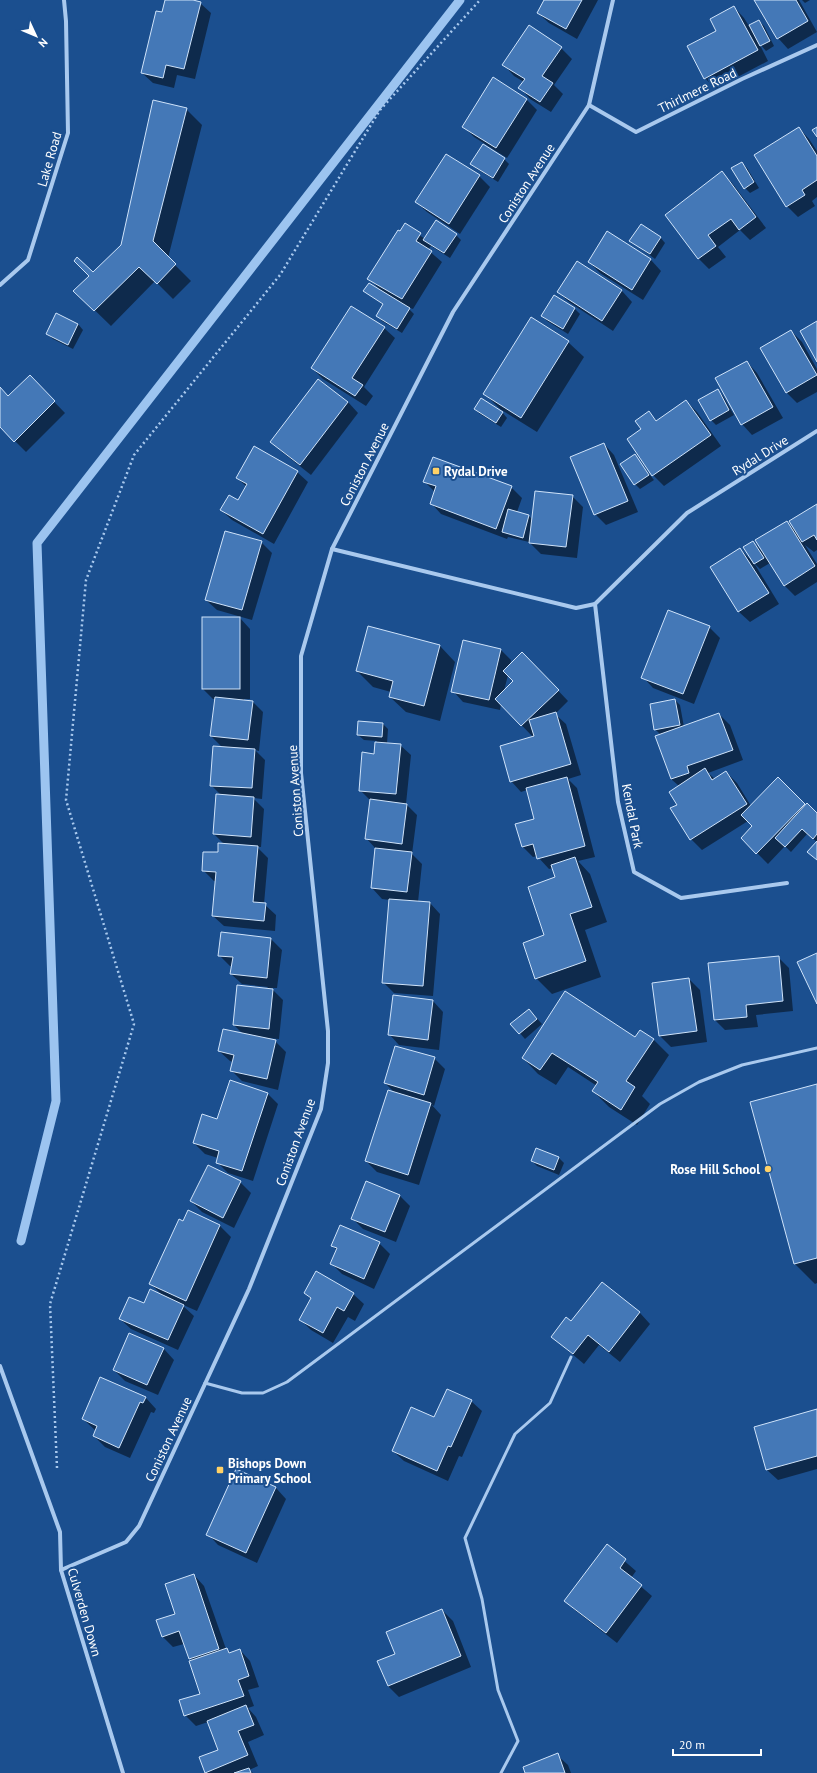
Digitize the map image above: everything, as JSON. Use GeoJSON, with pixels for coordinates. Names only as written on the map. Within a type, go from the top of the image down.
{"type":"FeatureCollection","features":[{"type":"Feature","properties":{"kind":"street","name":"Lake Road"},"geometry":{"type":"LineString","coordinates":[[0,285],[28,260],[68,133],[66,21],[64,0]]}},
{"type":"Feature","properties":{"kind":"street","name":"Coniston Avenue"},"geometry":{"type":"LineString","coordinates":[[61,1570],[126,1542],[139,1526],[249,1290],[321,1110],[328,1063],[328,1031],[301,773],[301,656],[332,549],[452,312],[589,105],[613,0]]}},
{"type":"Feature","properties":{"kind":"street","name":"Thirlmere Road"},"geometry":{"type":"LineString","coordinates":[[589,105],[636,132],[742,79],[817,45]]}},
{"type":"Feature","properties":{"kind":"street","name":"Rydal Drive"},"geometry":{"type":"LineString","coordinates":[[595,604],[687,513],[817,431]]}},
{"type":"Feature","properties":{"kind":"street"},"geometry":{"type":"LineString","coordinates":[[332,549],[576,608],[595,604]]}},
{"type":"Feature","properties":{"kind":"street","name":"Kendal Park"},"geometry":{"type":"LineString","coordinates":[[595,604],[618,802],[634,872],[681,898],[787,883]]}},
{"type":"Feature","properties":{"kind":"street","name":"Culverden Down"},"geometry":{"type":"LineString","coordinates":[[0,1366],[60,1532],[61,1570],[123,1773]]}},
{"type":"Feature","properties":{"kind":"lane"},"geometry":{"type":"LineString","coordinates":[[205,1382],[242,1393],[263,1393],[287,1382],[660,1104],[699,1082],[742,1065],[817,1048]]}},
{"type":"Feature","properties":{"kind":"lane"},"geometry":{"type":"LineString","coordinates":[[500,1773],[518,1741],[498,1690],[482,1599],[465,1538],[515,1434],[550,1404],[571,1357]]}},
{"type":"Feature","properties":{"kind":"path"},"geometry":{"type":"LineString","coordinates":[[57,1469],[50,1304],[134,1024],[66,800],[86,580],[134,455],[280,274],[380,110],[480,0]]}},
{"type":"Feature","properties":{"kind":"building"},"geometry":{"type":"Polygon","coordinates":[[[165,0],[193,0],[201,2],[184,69],[166,65],[163,78],[141,73],[156,11],[162,12],[165,0]]]}},
{"type":"Feature","properties":{"kind":"building"},"geometry":{"type":"Polygon","coordinates":[[[544,0],[582,0],[566,29],[537,13],[544,0]]]}},
{"type":"Feature","properties":{"kind":"building"},"geometry":{"type":"Polygon","coordinates":[[[754,0],[796,0],[808,21],[777,39],[754,0]]]}},
{"type":"Feature","properties":{"kind":"building"},"geometry":{"type":"Polygon","coordinates":[[[734,6],[758,50],[704,79],[687,46],[716,31],[710,19],[734,6]]]}},
{"type":"Feature","properties":{"kind":"building"},"geometry":{"type":"Polygon","coordinates":[[[759,20],[770,41],[760,46],[749,25],[759,20]]]}},
{"type":"Feature","properties":{"kind":"building"},"geometry":{"type":"Polygon","coordinates":[[[529,25],[562,47],[542,76],[553,83],[540,102],[518,88],[525,79],[502,65],[529,25]]]}},
{"type":"Feature","properties":{"kind":"building"},"geometry":{"type":"Polygon","coordinates":[[[493,77],[527,99],[496,148],[462,127],[493,77]]]}},
{"type":"Feature","properties":{"kind":"building"},"geometry":{"type":"Polygon","coordinates":[[[153,100],[187,108],[153,241],[176,264],[157,284],[139,267],[94,311],[73,291],[89,276],[74,261],[77,257],[93,272],[121,245],[153,100]]]}},
{"type":"Feature","properties":{"kind":"building"},"geometry":{"type":"Polygon","coordinates":[[[799,127],[817,156],[817,180],[802,190],[805,195],[786,207],[754,155],[799,127]]]}},
{"type":"Feature","properties":{"kind":"building"},"geometry":{"type":"Polygon","coordinates":[[[817,127],[817,137],[812,130],[817,127]]]}},
{"type":"Feature","properties":{"kind":"building"},"geometry":{"type":"Polygon","coordinates":[[[483,144],[505,158],[493,178],[470,164],[483,144]]]}},
{"type":"Feature","properties":{"kind":"building"},"geometry":{"type":"Polygon","coordinates":[[[446,154],[480,175],[449,224],[415,202],[446,154]]]}},
{"type":"Feature","properties":{"kind":"building"},"geometry":{"type":"Polygon","coordinates":[[[742,162],[754,182],[744,189],[731,168],[742,162]]]}},
{"type":"Feature","properties":{"kind":"building"},"geometry":{"type":"Polygon","coordinates":[[[722,171],[756,217],[739,230],[731,219],[708,235],[716,246],[698,259],[665,215],[722,171]]]}},
{"type":"Feature","properties":{"kind":"building"},"geometry":{"type":"Polygon","coordinates":[[[436,220],[457,234],[444,253],[423,240],[436,220]]]}},
{"type":"Feature","properties":{"kind":"building"},"geometry":{"type":"Polygon","coordinates":[[[405,223],[421,233],[416,241],[432,251],[402,299],[367,279],[398,230],[400,231],[405,223]]]}},
{"type":"Feature","properties":{"kind":"building"},"geometry":{"type":"Polygon","coordinates":[[[641,224],[661,237],[650,254],[629,241],[641,224]]]}},
{"type":"Feature","properties":{"kind":"building"},"geometry":{"type":"Polygon","coordinates":[[[607,231],[651,259],[632,290],[588,262],[607,231]]]}},
{"type":"Feature","properties":{"kind":"building"},"geometry":{"type":"Polygon","coordinates":[[[577,261],[622,290],[602,321],[557,292],[577,261]]]}},
{"type":"Feature","properties":{"kind":"building"},"geometry":{"type":"Polygon","coordinates":[[[369,283],[410,308],[397,329],[376,316],[383,304],[363,291],[369,283]]]}},
{"type":"Feature","properties":{"kind":"building"},"geometry":{"type":"Polygon","coordinates":[[[554,295],[575,308],[563,329],[541,316],[554,295]]]}},
{"type":"Feature","properties":{"kind":"building"},"geometry":{"type":"Polygon","coordinates":[[[351,306],[385,327],[352,378],[363,385],[355,396],[311,368],[351,306]]]}},
{"type":"Feature","properties":{"kind":"building"},"geometry":{"type":"Polygon","coordinates":[[[56,313],[78,324],[68,345],[46,334],[56,313]]]}},
{"type":"Feature","properties":{"kind":"building"},"geometry":{"type":"Polygon","coordinates":[[[531,317],[569,341],[521,418],[483,394],[531,317]]]}},
{"type":"Feature","properties":{"kind":"building"},"geometry":{"type":"Polygon","coordinates":[[[817,321],[817,362],[800,331],[817,321]]]}},
{"type":"Feature","properties":{"kind":"building"},"geometry":{"type":"Polygon","coordinates":[[[791,330],[817,375],[786,393],[760,348],[791,330]]]}},
{"type":"Feature","properties":{"kind":"building"},"geometry":{"type":"Polygon","coordinates":[[[747,361],[773,407],[741,425],[715,378],[747,361]]]}},
{"type":"Feature","properties":{"kind":"building"},"geometry":{"type":"Polygon","coordinates":[[[30,375],[55,401],[14,442],[0,427],[0,387],[8,396],[30,375]]]}},
{"type":"Feature","properties":{"kind":"building"},"geometry":{"type":"Polygon","coordinates":[[[318,379],[348,402],[300,465],[270,442],[318,379]]]}},
{"type":"Feature","properties":{"kind":"building"},"geometry":{"type":"Polygon","coordinates":[[[718,389],[729,410],[710,421],[698,400],[718,389]]]}},
{"type":"Feature","properties":{"kind":"building"},"geometry":{"type":"Polygon","coordinates":[[[481,398],[503,412],[496,423],[474,409],[481,398]]]}},
{"type":"Feature","properties":{"kind":"building"},"geometry":{"type":"Polygon","coordinates":[[[686,400],[711,435],[652,476],[627,439],[641,429],[635,421],[649,411],[656,421],[686,400]]]}},
{"type":"Feature","properties":{"kind":"building"},"geometry":{"type":"Polygon","coordinates":[[[604,443],[628,501],[594,515],[570,457],[604,443]]]}},
{"type":"Feature","properties":{"kind":"building"},"geometry":{"type":"Polygon","coordinates":[[[254,446],[298,471],[263,534],[220,510],[229,495],[238,500],[247,484],[236,478],[254,446]]]}},
{"type":"Feature","properties":{"kind":"building"},"geometry":{"type":"Polygon","coordinates":[[[635,454],[649,475],[634,485],[620,464],[635,454]]]}},
{"type":"Feature","properties":{"kind":"building"},"geometry":{"type":"Polygon","coordinates":[[[433,457],[512,486],[496,529],[430,504],[436,486],[423,482],[433,457]]]}},
{"type":"Feature","properties":{"kind":"building"},"geometry":{"type":"Polygon","coordinates":[[[535,491],[573,495],[566,547],[529,543],[535,491]]]}},
{"type":"Feature","properties":{"kind":"building"},"geometry":{"type":"Polygon","coordinates":[[[817,504],[817,540],[814,535],[802,542],[789,521],[817,504]]]}},
{"type":"Feature","properties":{"kind":"building"},"geometry":{"type":"Polygon","coordinates":[[[508,509],[529,515],[523,538],[502,532],[508,509]]]}},
{"type":"Feature","properties":{"kind":"building"},"geometry":{"type":"Polygon","coordinates":[[[787,521],[815,566],[784,586],[755,540],[787,521]]]}},
{"type":"Feature","properties":{"kind":"building"},"geometry":{"type":"Polygon","coordinates":[[[225,531],[262,541],[242,610],[205,600],[225,531]]]}},
{"type":"Feature","properties":{"kind":"building"},"geometry":{"type":"Polygon","coordinates":[[[753,541],[764,558],[754,564],[743,547],[753,541]]]}},
{"type":"Feature","properties":{"kind":"building"},"geometry":{"type":"Polygon","coordinates":[[[740,548],[769,593],[738,612],[710,567],[740,548]]]}},
{"type":"Feature","properties":{"kind":"building"},"geometry":{"type":"Polygon","coordinates":[[[668,610],[710,626],[683,694],[641,678],[668,610]]]}},
{"type":"Feature","properties":{"kind":"building"},"geometry":{"type":"Polygon","coordinates":[[[202,617],[240,617],[240,689],[202,689],[202,617]]]}},
{"type":"Feature","properties":{"kind":"building"},"geometry":{"type":"Polygon","coordinates":[[[368,626],[440,645],[424,706],[389,697],[393,681],[356,671],[368,626]]]}},
{"type":"Feature","properties":{"kind":"building"},"geometry":{"type":"Polygon","coordinates":[[[463,640],[501,649],[489,700],[451,692],[463,640]]]}},
{"type":"Feature","properties":{"kind":"building"},"geometry":{"type":"Polygon","coordinates":[[[522,652],[559,690],[521,726],[495,699],[513,681],[503,671],[522,652]]]}},
{"type":"Feature","properties":{"kind":"building"},"geometry":{"type":"Polygon","coordinates":[[[215,697],[253,701],[248,740],[210,736],[215,697]]]}},
{"type":"Feature","properties":{"kind":"building"},"geometry":{"type":"Polygon","coordinates":[[[675,699],[680,725],[654,730],[650,704],[675,699]]]}},
{"type":"Feature","properties":{"kind":"building"},"geometry":{"type":"Polygon","coordinates":[[[556,712],[571,764],[510,782],[500,746],[534,736],[529,720],[556,712]]]}},
{"type":"Feature","properties":{"kind":"building"},"geometry":{"type":"Polygon","coordinates":[[[719,713],[733,750],[687,766],[689,773],[671,779],[655,736],[719,713]]]}},
{"type":"Feature","properties":{"kind":"building"},"geometry":{"type":"Polygon","coordinates":[[[358,721],[383,723],[382,737],[357,735],[358,721]]]}},
{"type":"Feature","properties":{"kind":"building"},"geometry":{"type":"Polygon","coordinates":[[[375,742],[401,744],[396,794],[359,791],[362,752],[374,754],[375,742]]]}},
{"type":"Feature","properties":{"kind":"building"},"geometry":{"type":"Polygon","coordinates":[[[213,746],[255,749],[252,788],[210,786],[213,746]]]}},
{"type":"Feature","properties":{"kind":"building"},"geometry":{"type":"Polygon","coordinates":[[[705,768],[712,780],[726,771],[747,804],[690,840],[670,808],[677,805],[669,792],[705,768]]]}},
{"type":"Feature","properties":{"kind":"building"},"geometry":{"type":"Polygon","coordinates":[[[567,777],[585,846],[537,859],[533,844],[522,847],[515,824],[534,819],[526,788],[567,777]]]}},
{"type":"Feature","properties":{"kind":"building"},"geometry":{"type":"Polygon","coordinates":[[[778,777],[805,804],[756,854],[741,838],[752,826],[741,815],[778,777]]]}},
{"type":"Feature","properties":{"kind":"building"},"geometry":{"type":"Polygon","coordinates":[[[216,794],[254,797],[251,837],[213,834],[216,794]]]}},
{"type":"Feature","properties":{"kind":"building"},"geometry":{"type":"Polygon","coordinates":[[[370,799],[407,804],[402,844],[365,839],[370,799]]]}},
{"type":"Feature","properties":{"kind":"building"},"geometry":{"type":"Polygon","coordinates":[[[807,803],[817,813],[817,834],[813,839],[802,829],[785,847],[775,838],[807,803]]]}},
{"type":"Feature","properties":{"kind":"building"},"geometry":{"type":"Polygon","coordinates":[[[817,841],[817,860],[807,852],[817,841]]]}},
{"type":"Feature","properties":{"kind":"building"},"geometry":{"type":"Polygon","coordinates":[[[218,843],[258,846],[253,902],[266,903],[264,921],[212,916],[216,872],[202,871],[203,852],[218,852],[218,843]]]}},
{"type":"Feature","properties":{"kind":"building"},"geometry":{"type":"Polygon","coordinates":[[[375,848],[412,852],[407,892],[371,888],[375,848]]]}},
{"type":"Feature","properties":{"kind":"building"},"geometry":{"type":"Polygon","coordinates":[[[575,857],[592,907],[570,914],[586,961],[535,979],[523,943],[544,935],[528,887],[555,877],[551,865],[575,857]]]}},
{"type":"Feature","properties":{"kind":"building"},"geometry":{"type":"Polygon","coordinates":[[[389,899],[430,902],[423,986],[382,983],[389,899]]]}},
{"type":"Feature","properties":{"kind":"building"},"geometry":{"type":"Polygon","coordinates":[[[221,932],[271,938],[267,978],[230,974],[233,957],[218,956],[221,932]]]}},
{"type":"Feature","properties":{"kind":"building"},"geometry":{"type":"Polygon","coordinates":[[[817,953],[817,1004],[797,962],[817,953]]]}},
{"type":"Feature","properties":{"kind":"building"},"geometry":{"type":"Polygon","coordinates":[[[779,956],[783,1001],[746,1005],[747,1017],[714,1020],[708,963],[779,956]]]}},
{"type":"Feature","properties":{"kind":"building"},"geometry":{"type":"Polygon","coordinates":[[[689,978],[697,1031],[659,1036],[652,983],[689,978]]]}},
{"type":"Feature","properties":{"kind":"building"},"geometry":{"type":"Polygon","coordinates":[[[237,985],[273,989],[269,1029],[233,1025],[237,985]]]}},
{"type":"Feature","properties":{"kind":"building"},"geometry":{"type":"Polygon","coordinates":[[[565,991],[635,1037],[640,1030],[654,1039],[626,1081],[635,1087],[621,1110],[592,1091],[598,1082],[552,1053],[540,1070],[522,1058],[565,991]]]}},
{"type":"Feature","properties":{"kind":"building"},"geometry":{"type":"Polygon","coordinates":[[[393,995],[433,1000],[428,1040],[388,1035],[393,995]]]}},
{"type":"Feature","properties":{"kind":"building"},"geometry":{"type":"Polygon","coordinates":[[[529,1009],[537,1019],[519,1034],[510,1024],[529,1009]]]}},
{"type":"Feature","properties":{"kind":"building"},"geometry":{"type":"Polygon","coordinates":[[[223,1029],[276,1040],[267,1079],[230,1071],[234,1055],[218,1051],[223,1029]]]}},
{"type":"Feature","properties":{"kind":"building"},"geometry":{"type":"Polygon","coordinates":[[[395,1046],[435,1057],[424,1095],[384,1083],[395,1046]]]}},
{"type":"Feature","properties":{"kind":"building"},"geometry":{"type":"Polygon","coordinates":[[[230,1080],[268,1093],[242,1171],[216,1163],[219,1151],[193,1143],[202,1114],[217,1119],[230,1080]]]}},
{"type":"Feature","properties":{"kind":"building"},"geometry":{"type":"Polygon","coordinates":[[[817,1084],[817,1258],[794,1264],[750,1102],[817,1084]]]}},
{"type":"Feature","properties":{"kind":"building"},"geometry":{"type":"Polygon","coordinates":[[[388,1090],[431,1103],[408,1175],[365,1161],[388,1090]]]}},
{"type":"Feature","properties":{"kind":"building"},"geometry":{"type":"Polygon","coordinates":[[[536,1148],[559,1157],[554,1170],[531,1161],[536,1148]]]}},
{"type":"Feature","properties":{"kind":"building"},"geometry":{"type":"Polygon","coordinates":[[[208,1165],[241,1181],[223,1218],[190,1201],[208,1165]]]}},
{"type":"Feature","properties":{"kind":"building"},"geometry":{"type":"Polygon","coordinates":[[[366,1181],[400,1195],[385,1232],[351,1219],[366,1181]]]}},
{"type":"Feature","properties":{"kind":"building"},"geometry":{"type":"Polygon","coordinates":[[[188,1210],[220,1225],[186,1301],[149,1284],[179,1219],[183,1221],[188,1210]]]}},
{"type":"Feature","properties":{"kind":"building"},"geometry":{"type":"Polygon","coordinates":[[[340,1225],[380,1242],[364,1279],[330,1264],[337,1248],[331,1246],[340,1225]]]}},
{"type":"Feature","properties":{"kind":"building"},"geometry":{"type":"Polygon","coordinates":[[[316,1271],[354,1293],[344,1311],[337,1307],[323,1333],[299,1320],[311,1298],[304,1293],[316,1271]]]}},
{"type":"Feature","properties":{"kind":"building"},"geometry":{"type":"Polygon","coordinates":[[[602,1282],[640,1312],[609,1352],[588,1335],[573,1354],[551,1337],[566,1317],[571,1321],[602,1282]]]}},
{"type":"Feature","properties":{"kind":"building"},"geometry":{"type":"Polygon","coordinates":[[[150,1289],[184,1305],[168,1340],[119,1319],[129,1297],[144,1303],[150,1289]]]}},
{"type":"Feature","properties":{"kind":"building"},"geometry":{"type":"Polygon","coordinates":[[[129,1333],[164,1348],[147,1385],[113,1370],[129,1333]]]}},
{"type":"Feature","properties":{"kind":"building"},"geometry":{"type":"Polygon","coordinates":[[[100,1377],[146,1397],[143,1403],[140,1402],[119,1448],[93,1436],[97,1426],[82,1419],[100,1377]]]}},
{"type":"Feature","properties":{"kind":"building"},"geometry":{"type":"Polygon","coordinates":[[[447,1389],[472,1400],[451,1447],[448,1446],[437,1471],[392,1451],[411,1407],[434,1417],[447,1389]]]}},
{"type":"Feature","properties":{"kind":"building"},"geometry":{"type":"Polygon","coordinates":[[[817,1409],[817,1456],[766,1470],[754,1427],[817,1409]]]}},
{"type":"Feature","properties":{"kind":"building"},"geometry":{"type":"Polygon","coordinates":[[[236,1469],[276,1487],[246,1553],[206,1535],[236,1469]]]}},
{"type":"Feature","properties":{"kind":"building"},"geometry":{"type":"Polygon","coordinates":[[[607,1544],[626,1559],[620,1568],[642,1585],[606,1633],[564,1601],[607,1544]]]}},
{"type":"Feature","properties":{"kind":"building"},"geometry":{"type":"Polygon","coordinates":[[[194,1574],[219,1649],[189,1659],[179,1631],[162,1637],[156,1620],[175,1614],[165,1584],[194,1574]]]}},
{"type":"Feature","properties":{"kind":"building"},"geometry":{"type":"Polygon","coordinates":[[[442,1609],[461,1656],[388,1686],[377,1661],[395,1654],[386,1632],[442,1609]]]}},
{"type":"Feature","properties":{"kind":"building"},"geometry":{"type":"Polygon","coordinates":[[[227,1648],[229,1653],[240,1649],[249,1676],[238,1680],[244,1696],[184,1716],[179,1700],[200,1694],[189,1661],[227,1648]]]}},
{"type":"Feature","properties":{"kind":"building"},"geometry":{"type":"Polygon","coordinates":[[[246,1705],[254,1725],[238,1731],[248,1755],[205,1773],[199,1757],[218,1750],[207,1721],[246,1705]]]}},
{"type":"Feature","properties":{"kind":"building"},"geometry":{"type":"Polygon","coordinates":[[[558,1753],[565,1773],[525,1773],[523,1767],[558,1753]]]}},
{"type":"Feature","properties":{"kind":"building"},"geometry":{"type":"Polygon","coordinates":[[[249,1768],[251,1773],[234,1773],[249,1768]]]}},
{"type":"Feature","properties":{"kind":"waterway"},"geometry":{"type":"LineString","coordinates":[[21,1241],[56,1101],[37,543],[460,0]]}},
{"type":"Feature","properties":{"kind":"place","name":"Rydal Drive"},"geometry":{"type":"Point","coordinates":[436,471]}},
{"type":"Feature","properties":{"kind":"place","name":"Rose Hill School"},"geometry":{"type":"Point","coordinates":[768,1169]}},
{"type":"Feature","properties":{"kind":"place","name":"Bishops Down Primary School"},"geometry":{"type":"Point","coordinates":[220,1470]}}]}
